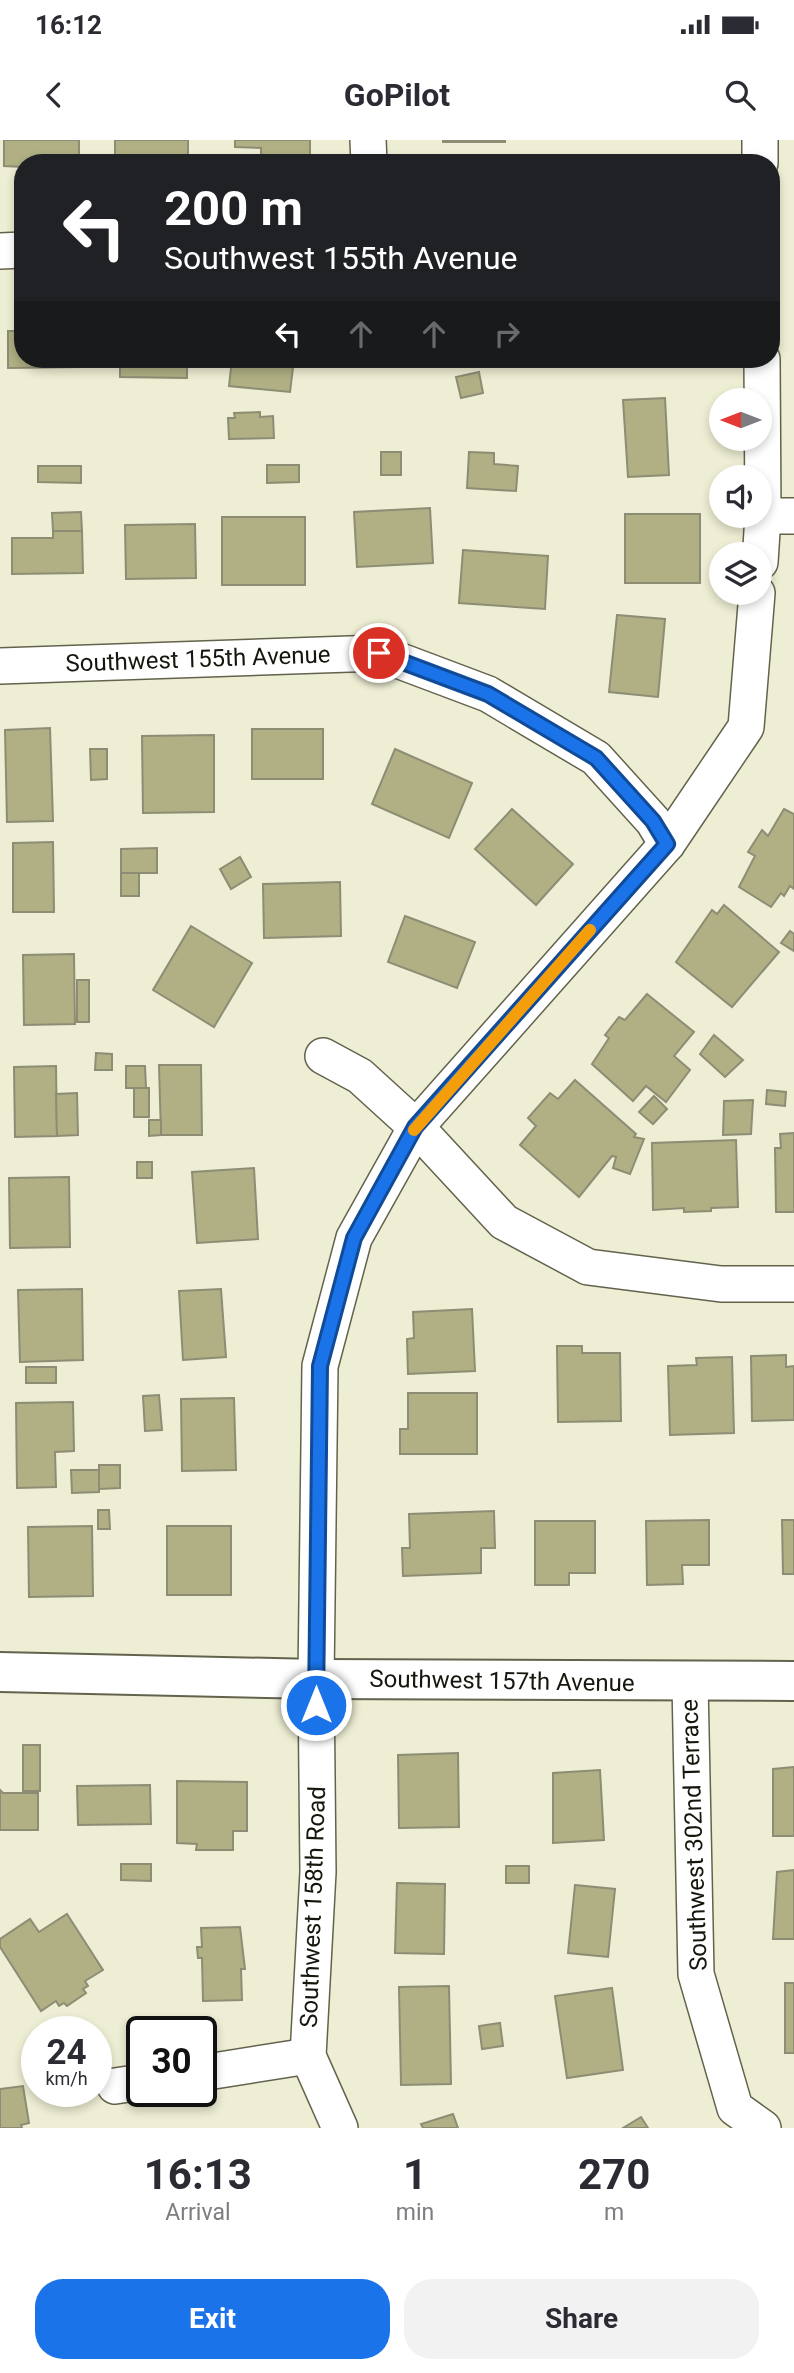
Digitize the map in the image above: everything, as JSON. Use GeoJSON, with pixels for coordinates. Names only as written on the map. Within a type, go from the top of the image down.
{"type":"FeatureCollection","features":[{"type":"Feature","properties":{"kind":"street"},"geometry":{"type":"LineString","coordinates":[[763,368],[779,516],[768,542]]}},
{"type":"Feature","properties":{"kind":"street","name":"Southwest 158th Road"},"geometry":{"type":"LineString","coordinates":[[340,2128],[307,2056],[318,1872],[316,1679],[320,1366],[354,1238],[415,1127],[667,844],[746,727],[756,605]]}},
{"type":"Feature","properties":{"kind":"street","name":"Southwest 155th Avenue"},"geometry":{"type":"LineString","coordinates":[[0,666],[379,653],[488,694],[596,758],[653,821],[667,844]]}},
{"type":"Feature","properties":{"kind":"street"},"geometry":{"type":"LineString","coordinates":[[323,1056],[360,1076],[415,1127],[505,1222],[587,1267],[721,1284],[794,1284]]}},
{"type":"Feature","properties":{"kind":"street","name":"Southwest 157th Avenue"},"geometry":{"type":"LineString","coordinates":[[0,1672],[316,1679],[690,1683],[794,1681]]}},
{"type":"Feature","properties":{"kind":"street","name":"Southwest 302nd Terrace"},"geometry":{"type":"LineString","coordinates":[[690,1683],[696,1974],[734,2108],[763,2128]]}},
{"type":"Feature","properties":{"kind":"street"},"geometry":{"type":"LineString","coordinates":[[217,2070],[307,2056]]}},
{"type":"Feature","properties":{"kind":"building"},"geometry":{"type":"Polygon","coordinates":[[[4,140],[79,140],[79,154],[14,154],[14,167],[4,166],[4,140]]]}},
{"type":"Feature","properties":{"kind":"building"},"geometry":{"type":"Polygon","coordinates":[[[115,140],[188,140],[188,154],[115,154],[115,140]]]}},
{"type":"Feature","properties":{"kind":"building"},"geometry":{"type":"Polygon","coordinates":[[[235,140],[310,140],[310,154],[261,154],[261,148],[235,147],[235,140]]]}},
{"type":"Feature","properties":{"kind":"building"},"geometry":{"type":"Polygon","coordinates":[[[505,140],[505,142],[443,142],[505,140]]]}},
{"type":"Feature","properties":{"kind":"building"},"geometry":{"type":"Polygon","coordinates":[[[8,331],[14,331],[14,368],[8,368],[8,331]]]}},
{"type":"Feature","properties":{"kind":"building"},"geometry":{"type":"Polygon","coordinates":[[[120,368],[187,368],[187,378],[120,377],[120,368]]]}},
{"type":"Feature","properties":{"kind":"building"},"geometry":{"type":"Polygon","coordinates":[[[231,368],[293,368],[290,392],[229,386],[231,368]]]}},
{"type":"Feature","properties":{"kind":"building"},"geometry":{"type":"Polygon","coordinates":[[[479,372],[483,393],[461,398],[456,377],[479,372]]]}},
{"type":"Feature","properties":{"kind":"building"},"geometry":{"type":"Polygon","coordinates":[[[665,398],[669,475],[628,477],[623,400],[665,398]]]}},
{"type":"Feature","properties":{"kind":"building"},"geometry":{"type":"Polygon","coordinates":[[[260,412],[260,417],[273,416],[274,438],[229,439],[228,418],[235,418],[234,413],[260,412]]]}},
{"type":"Feature","properties":{"kind":"building"},"geometry":{"type":"Polygon","coordinates":[[[381,452],[401,452],[401,475],[381,475],[381,452]]]}},
{"type":"Feature","properties":{"kind":"building"},"geometry":{"type":"Polygon","coordinates":[[[469,452],[494,453],[494,464],[518,466],[516,491],[467,488],[469,452]]]}},
{"type":"Feature","properties":{"kind":"building"},"geometry":{"type":"Polygon","coordinates":[[[267,465],[299,465],[299,482],[267,483],[267,465]]]}},
{"type":"Feature","properties":{"kind":"building"},"geometry":{"type":"Polygon","coordinates":[[[38,466],[81,466],[81,483],[38,482],[38,466]]]}},
{"type":"Feature","properties":{"kind":"building"},"geometry":{"type":"Polygon","coordinates":[[[430,508],[433,563],[357,567],[354,512],[430,508]]]}},
{"type":"Feature","properties":{"kind":"building"},"geometry":{"type":"Polygon","coordinates":[[[81,512],[82,531],[53,531],[52,513],[81,512]]]}},
{"type":"Feature","properties":{"kind":"building"},"geometry":{"type":"Polygon","coordinates":[[[625,514],[700,514],[700,583],[625,583],[625,514]]]}},
{"type":"Feature","properties":{"kind":"building"},"geometry":{"type":"Polygon","coordinates":[[[222,517],[305,517],[305,585],[222,585],[222,517]]]}},
{"type":"Feature","properties":{"kind":"building"},"geometry":{"type":"Polygon","coordinates":[[[195,524],[196,578],[126,579],[125,525],[195,524]]]}},
{"type":"Feature","properties":{"kind":"building"},"geometry":{"type":"Polygon","coordinates":[[[53,531],[82,531],[83,573],[12,574],[12,538],[53,538],[53,531]]]}},
{"type":"Feature","properties":{"kind":"building"},"geometry":{"type":"Polygon","coordinates":[[[463,550],[548,556],[545,609],[459,603],[463,550]]]}},
{"type":"Feature","properties":{"kind":"building"},"geometry":{"type":"Polygon","coordinates":[[[617,615],[665,619],[658,697],[609,692],[617,615]]]}},
{"type":"Feature","properties":{"kind":"building"},"geometry":{"type":"Polygon","coordinates":[[[50,728],[53,821],[7,822],[5,730],[50,728]]]}},
{"type":"Feature","properties":{"kind":"building"},"geometry":{"type":"Polygon","coordinates":[[[252,729],[323,729],[323,779],[252,779],[252,729]]]}},
{"type":"Feature","properties":{"kind":"building"},"geometry":{"type":"Polygon","coordinates":[[[214,735],[214,812],[143,813],[142,736],[214,735]]]}},
{"type":"Feature","properties":{"kind":"building"},"geometry":{"type":"Polygon","coordinates":[[[90,749],[107,749],[107,779],[91,780],[90,749]]]}},
{"type":"Feature","properties":{"kind":"building"},"geometry":{"type":"Polygon","coordinates":[[[395,749],[472,783],[449,838],[372,804],[395,749]]]}},
{"type":"Feature","properties":{"kind":"building"},"geometry":{"type":"Polygon","coordinates":[[[512,809],[573,864],[536,905],[475,849],[512,809]]]}},
{"type":"Feature","properties":{"kind":"building"},"geometry":{"type":"Polygon","coordinates":[[[784,809],[794,814],[794,889],[790,886],[784,896],[781,893],[771,907],[739,887],[755,856],[748,852],[762,830],[768,836],[784,809]]]}},
{"type":"Feature","properties":{"kind":"building"},"geometry":{"type":"Polygon","coordinates":[[[53,842],[54,912],[13,912],[13,843],[53,842]]]}},
{"type":"Feature","properties":{"kind":"building"},"geometry":{"type":"Polygon","coordinates":[[[157,848],[157,873],[121,873],[121,849],[157,848]]]}},
{"type":"Feature","properties":{"kind":"building"},"geometry":{"type":"Polygon","coordinates":[[[240,857],[251,877],[231,889],[220,869],[240,857]]]}},
{"type":"Feature","properties":{"kind":"building"},"geometry":{"type":"Polygon","coordinates":[[[121,873],[139,873],[139,896],[121,896],[121,873]]]}},
{"type":"Feature","properties":{"kind":"building"},"geometry":{"type":"Polygon","coordinates":[[[340,882],[341,936],[264,938],[263,884],[340,882]]]}},
{"type":"Feature","properties":{"kind":"building"},"geometry":{"type":"Polygon","coordinates":[[[724,905],[779,952],[732,1007],[676,962],[712,910],[717,914],[724,905]]]}},
{"type":"Feature","properties":{"kind":"building"},"geometry":{"type":"Polygon","coordinates":[[[405,916],[475,942],[457,988],[388,962],[405,916]]]}},
{"type":"Feature","properties":{"kind":"building"},"geometry":{"type":"Polygon","coordinates":[[[191,926],[252,963],[214,1027],[153,990],[191,926]]]}},
{"type":"Feature","properties":{"kind":"building"},"geometry":{"type":"Polygon","coordinates":[[[790,931],[794,934],[794,951],[781,943],[790,931]]]}},
{"type":"Feature","properties":{"kind":"building"},"geometry":{"type":"Polygon","coordinates":[[[74,954],[75,1024],[24,1025],[23,955],[74,954]]]}},
{"type":"Feature","properties":{"kind":"building"},"geometry":{"type":"Polygon","coordinates":[[[77,980],[89,980],[89,1022],[77,1022],[77,980]]]}},
{"type":"Feature","properties":{"kind":"building"},"geometry":{"type":"Polygon","coordinates":[[[647,994],[694,1032],[674,1056],[690,1070],[666,1102],[646,1086],[633,1101],[592,1064],[609,1038],[605,1035],[619,1017],[625,1020],[647,994]]]}},
{"type":"Feature","properties":{"kind":"building"},"geometry":{"type":"Polygon","coordinates":[[[714,1035],[743,1060],[725,1077],[700,1054],[714,1035]]]}},
{"type":"Feature","properties":{"kind":"building"},"geometry":{"type":"Polygon","coordinates":[[[96,1053],[112,1054],[112,1070],[95,1070],[96,1053]]]}},
{"type":"Feature","properties":{"kind":"building"},"geometry":{"type":"Polygon","coordinates":[[[159,1065],[201,1065],[202,1135],[161,1135],[159,1065]]]}},
{"type":"Feature","properties":{"kind":"building"},"geometry":{"type":"Polygon","coordinates":[[[56,1066],[57,1136],[15,1137],[14,1067],[56,1066]]]}},
{"type":"Feature","properties":{"kind":"building"},"geometry":{"type":"Polygon","coordinates":[[[126,1066],[145,1066],[146,1088],[126,1088],[126,1066]]]}},
{"type":"Feature","properties":{"kind":"building"},"geometry":{"type":"Polygon","coordinates":[[[575,1080],[636,1134],[634,1137],[644,1139],[630,1174],[613,1168],[616,1157],[612,1156],[579,1197],[520,1145],[536,1126],[528,1118],[550,1093],[558,1099],[575,1080]]]}},
{"type":"Feature","properties":{"kind":"building"},"geometry":{"type":"Polygon","coordinates":[[[134,1088],[149,1088],[149,1117],[134,1117],[134,1088]]]}},
{"type":"Feature","properties":{"kind":"building"},"geometry":{"type":"Polygon","coordinates":[[[767,1090],[786,1092],[785,1106],[766,1104],[767,1090]]]}},
{"type":"Feature","properties":{"kind":"building"},"geometry":{"type":"Polygon","coordinates":[[[77,1093],[78,1135],[57,1136],[56,1094],[77,1093]]]}},
{"type":"Feature","properties":{"kind":"building"},"geometry":{"type":"Polygon","coordinates":[[[654,1096],[667,1109],[653,1124],[639,1112],[654,1096]]]}},
{"type":"Feature","properties":{"kind":"building"},"geometry":{"type":"Polygon","coordinates":[[[753,1100],[751,1134],[723,1135],[724,1101],[753,1100]]]}},
{"type":"Feature","properties":{"kind":"building"},"geometry":{"type":"Polygon","coordinates":[[[149,1120],[161,1120],[161,1135],[149,1136],[149,1120]]]}},
{"type":"Feature","properties":{"kind":"building"},"geometry":{"type":"Polygon","coordinates":[[[794,1133],[794,1212],[776,1212],[775,1148],[781,1148],[780,1134],[794,1133]]]}},
{"type":"Feature","properties":{"kind":"building"},"geometry":{"type":"Polygon","coordinates":[[[736,1140],[738,1207],[684,1212],[684,1208],[653,1210],[652,1143],[736,1140]]]}},
{"type":"Feature","properties":{"kind":"building"},"geometry":{"type":"Polygon","coordinates":[[[137,1162],[152,1162],[152,1178],[137,1178],[137,1162]]]}},
{"type":"Feature","properties":{"kind":"building"},"geometry":{"type":"Polygon","coordinates":[[[254,1168],[258,1239],[197,1243],[192,1172],[254,1168]]]}},
{"type":"Feature","properties":{"kind":"building"},"geometry":{"type":"Polygon","coordinates":[[[69,1177],[70,1247],[10,1248],[9,1178],[69,1177]]]}},
{"type":"Feature","properties":{"kind":"building"},"geometry":{"type":"Polygon","coordinates":[[[82,1289],[83,1360],[20,1362],[18,1290],[82,1289]]]}},
{"type":"Feature","properties":{"kind":"building"},"geometry":{"type":"Polygon","coordinates":[[[221,1289],[226,1357],[183,1360],[179,1291],[221,1289]]]}},
{"type":"Feature","properties":{"kind":"building"},"geometry":{"type":"Polygon","coordinates":[[[472,1309],[475,1371],[408,1374],[407,1339],[414,1338],[413,1312],[472,1309]]]}},
{"type":"Feature","properties":{"kind":"building"},"geometry":{"type":"Polygon","coordinates":[[[557,1346],[582,1346],[582,1353],[620,1353],[621,1421],[558,1422],[557,1346]]]}},
{"type":"Feature","properties":{"kind":"building"},"geometry":{"type":"Polygon","coordinates":[[[786,1355],[786,1367],[794,1366],[794,1420],[752,1421],[751,1356],[786,1355]]]}},
{"type":"Feature","properties":{"kind":"building"},"geometry":{"type":"Polygon","coordinates":[[[732,1357],[734,1433],[670,1435],[668,1366],[697,1365],[696,1358],[732,1357]]]}},
{"type":"Feature","properties":{"kind":"building"},"geometry":{"type":"Polygon","coordinates":[[[26,1367],[56,1367],[56,1383],[26,1383],[26,1367]]]}},
{"type":"Feature","properties":{"kind":"building"},"geometry":{"type":"Polygon","coordinates":[[[408,1393],[477,1393],[477,1454],[400,1454],[400,1429],[408,1429],[408,1393]]]}},
{"type":"Feature","properties":{"kind":"building"},"geometry":{"type":"Polygon","coordinates":[[[159,1395],[162,1430],[145,1431],[143,1396],[159,1395]]]}},
{"type":"Feature","properties":{"kind":"building"},"geometry":{"type":"Polygon","coordinates":[[[234,1398],[236,1470],[182,1471],[181,1399],[234,1398]]]}},
{"type":"Feature","properties":{"kind":"building"},"geometry":{"type":"Polygon","coordinates":[[[73,1402],[74,1451],[55,1452],[56,1487],[17,1488],[16,1403],[73,1402]]]}},
{"type":"Feature","properties":{"kind":"building"},"geometry":{"type":"Polygon","coordinates":[[[99,1465],[120,1465],[120,1488],[99,1489],[99,1465]]]}},
{"type":"Feature","properties":{"kind":"building"},"geometry":{"type":"Polygon","coordinates":[[[71,1470],[99,1470],[99,1492],[72,1493],[71,1470]]]}},
{"type":"Feature","properties":{"kind":"building"},"geometry":{"type":"Polygon","coordinates":[[[98,1510],[109,1510],[110,1529],[98,1529],[98,1510]]]}},
{"type":"Feature","properties":{"kind":"building"},"geometry":{"type":"Polygon","coordinates":[[[494,1511],[495,1548],[481,1548],[481,1573],[403,1576],[402,1548],[410,1548],[409,1514],[494,1511]]]}},
{"type":"Feature","properties":{"kind":"building"},"geometry":{"type":"Polygon","coordinates":[[[709,1520],[709,1565],[682,1565],[683,1584],[647,1585],[646,1521],[709,1520]]]}},
{"type":"Feature","properties":{"kind":"building"},"geometry":{"type":"Polygon","coordinates":[[[782,1520],[794,1520],[794,1574],[783,1574],[782,1520]]]}},
{"type":"Feature","properties":{"kind":"building"},"geometry":{"type":"Polygon","coordinates":[[[535,1521],[595,1521],[595,1573],[569,1573],[569,1585],[535,1585],[535,1521]]]}},
{"type":"Feature","properties":{"kind":"building"},"geometry":{"type":"Polygon","coordinates":[[[92,1526],[93,1596],[29,1597],[28,1527],[92,1526]]]}},
{"type":"Feature","properties":{"kind":"building"},"geometry":{"type":"Polygon","coordinates":[[[167,1526],[231,1526],[231,1595],[167,1595],[167,1526]]]}},
{"type":"Feature","properties":{"kind":"building"},"geometry":{"type":"Polygon","coordinates":[[[23,1745],[40,1745],[40,1791],[23,1791],[23,1745]]]}},
{"type":"Feature","properties":{"kind":"building"},"geometry":{"type":"Polygon","coordinates":[[[458,1753],[459,1827],[399,1828],[398,1755],[458,1753]]]}},
{"type":"Feature","properties":{"kind":"building"},"geometry":{"type":"Polygon","coordinates":[[[794,1767],[794,1836],[773,1836],[773,1769],[794,1767]]]}},
{"type":"Feature","properties":{"kind":"building"},"geometry":{"type":"Polygon","coordinates":[[[600,1770],[604,1840],[553,1843],[553,1773],[600,1770]]]}},
{"type":"Feature","properties":{"kind":"building"},"geometry":{"type":"Polygon","coordinates":[[[177,1781],[247,1782],[247,1831],[233,1831],[233,1850],[196,1850],[197,1844],[177,1843],[177,1781]]]}},
{"type":"Feature","properties":{"kind":"building"},"geometry":{"type":"Polygon","coordinates":[[[150,1785],[151,1824],[78,1825],[77,1786],[150,1785]]]}},
{"type":"Feature","properties":{"kind":"building"},"geometry":{"type":"Polygon","coordinates":[[[0,1790],[3,1793],[38,1793],[38,1830],[0,1830],[0,1790]]]}},
{"type":"Feature","properties":{"kind":"building"},"geometry":{"type":"Polygon","coordinates":[[[121,1864],[151,1864],[151,1881],[121,1880],[121,1864]]]}},
{"type":"Feature","properties":{"kind":"building"},"geometry":{"type":"Polygon","coordinates":[[[506,1866],[529,1866],[529,1883],[506,1883],[506,1866]]]}},
{"type":"Feature","properties":{"kind":"building"},"geometry":{"type":"Polygon","coordinates":[[[794,1870],[794,1939],[773,1939],[777,1872],[794,1870]]]}},
{"type":"Feature","properties":{"kind":"building"},"geometry":{"type":"Polygon","coordinates":[[[397,1883],[445,1884],[444,1954],[395,1953],[397,1883]]]}},
{"type":"Feature","properties":{"kind":"building"},"geometry":{"type":"Polygon","coordinates":[[[575,1885],[615,1889],[608,1957],[568,1953],[575,1885]]]}},
{"type":"Feature","properties":{"kind":"building"},"geometry":{"type":"Polygon","coordinates":[[[67,1914],[103,1970],[85,1981],[88,1986],[83,1989],[86,1993],[67,2006],[64,2003],[59,2006],[56,2001],[41,2011],[0,1947],[0,1939],[30,1919],[39,1932],[67,1914]]]}},
{"type":"Feature","properties":{"kind":"building"},"geometry":{"type":"Polygon","coordinates":[[[240,1927],[245,1969],[241,1969],[242,2000],[203,2001],[202,1958],[198,1958],[197,1947],[202,1947],[201,1928],[240,1927]]]}},
{"type":"Feature","properties":{"kind":"building"},"geometry":{"type":"Polygon","coordinates":[[[785,1983],[794,1983],[794,2053],[785,2053],[785,1983]]]}},
{"type":"Feature","properties":{"kind":"building"},"geometry":{"type":"Polygon","coordinates":[[[449,1986],[451,2084],[401,2085],[399,1987],[449,1986]]]}},
{"type":"Feature","properties":{"kind":"building"},"geometry":{"type":"Polygon","coordinates":[[[612,1988],[623,2070],[567,2078],[555,1996],[612,1988]]]}},
{"type":"Feature","properties":{"kind":"building"},"geometry":{"type":"Polygon","coordinates":[[[500,2023],[503,2046],[482,2049],[479,2026],[500,2023]]]}},
{"type":"Feature","properties":{"kind":"building"},"geometry":{"type":"Polygon","coordinates":[[[21,2086],[21,2107],[26,2107],[29,2123],[21,2125],[22,2128],[0,2128],[0,2089],[21,2086]]]}},
{"type":"Feature","properties":{"kind":"building"},"geometry":{"type":"Polygon","coordinates":[[[453,2114],[458,2128],[423,2128],[421,2124],[453,2114]]]}},
{"type":"Feature","properties":{"kind":"building"},"geometry":{"type":"Polygon","coordinates":[[[641,2117],[648,2128],[623,2128],[641,2117]]]}},
{"type":"Feature","properties":{"kind":"slow traffic"},"geometry":{"type":"LineString","coordinates":[[414,1130],[590,930]]}},
{"type":"Feature","properties":{"kind":"route"},"geometry":{"type":"LineString","coordinates":[[316,1705],[320,1366],[354,1238],[415,1127],[667,844],[653,821],[596,758],[488,694],[379,653]]}}]}
